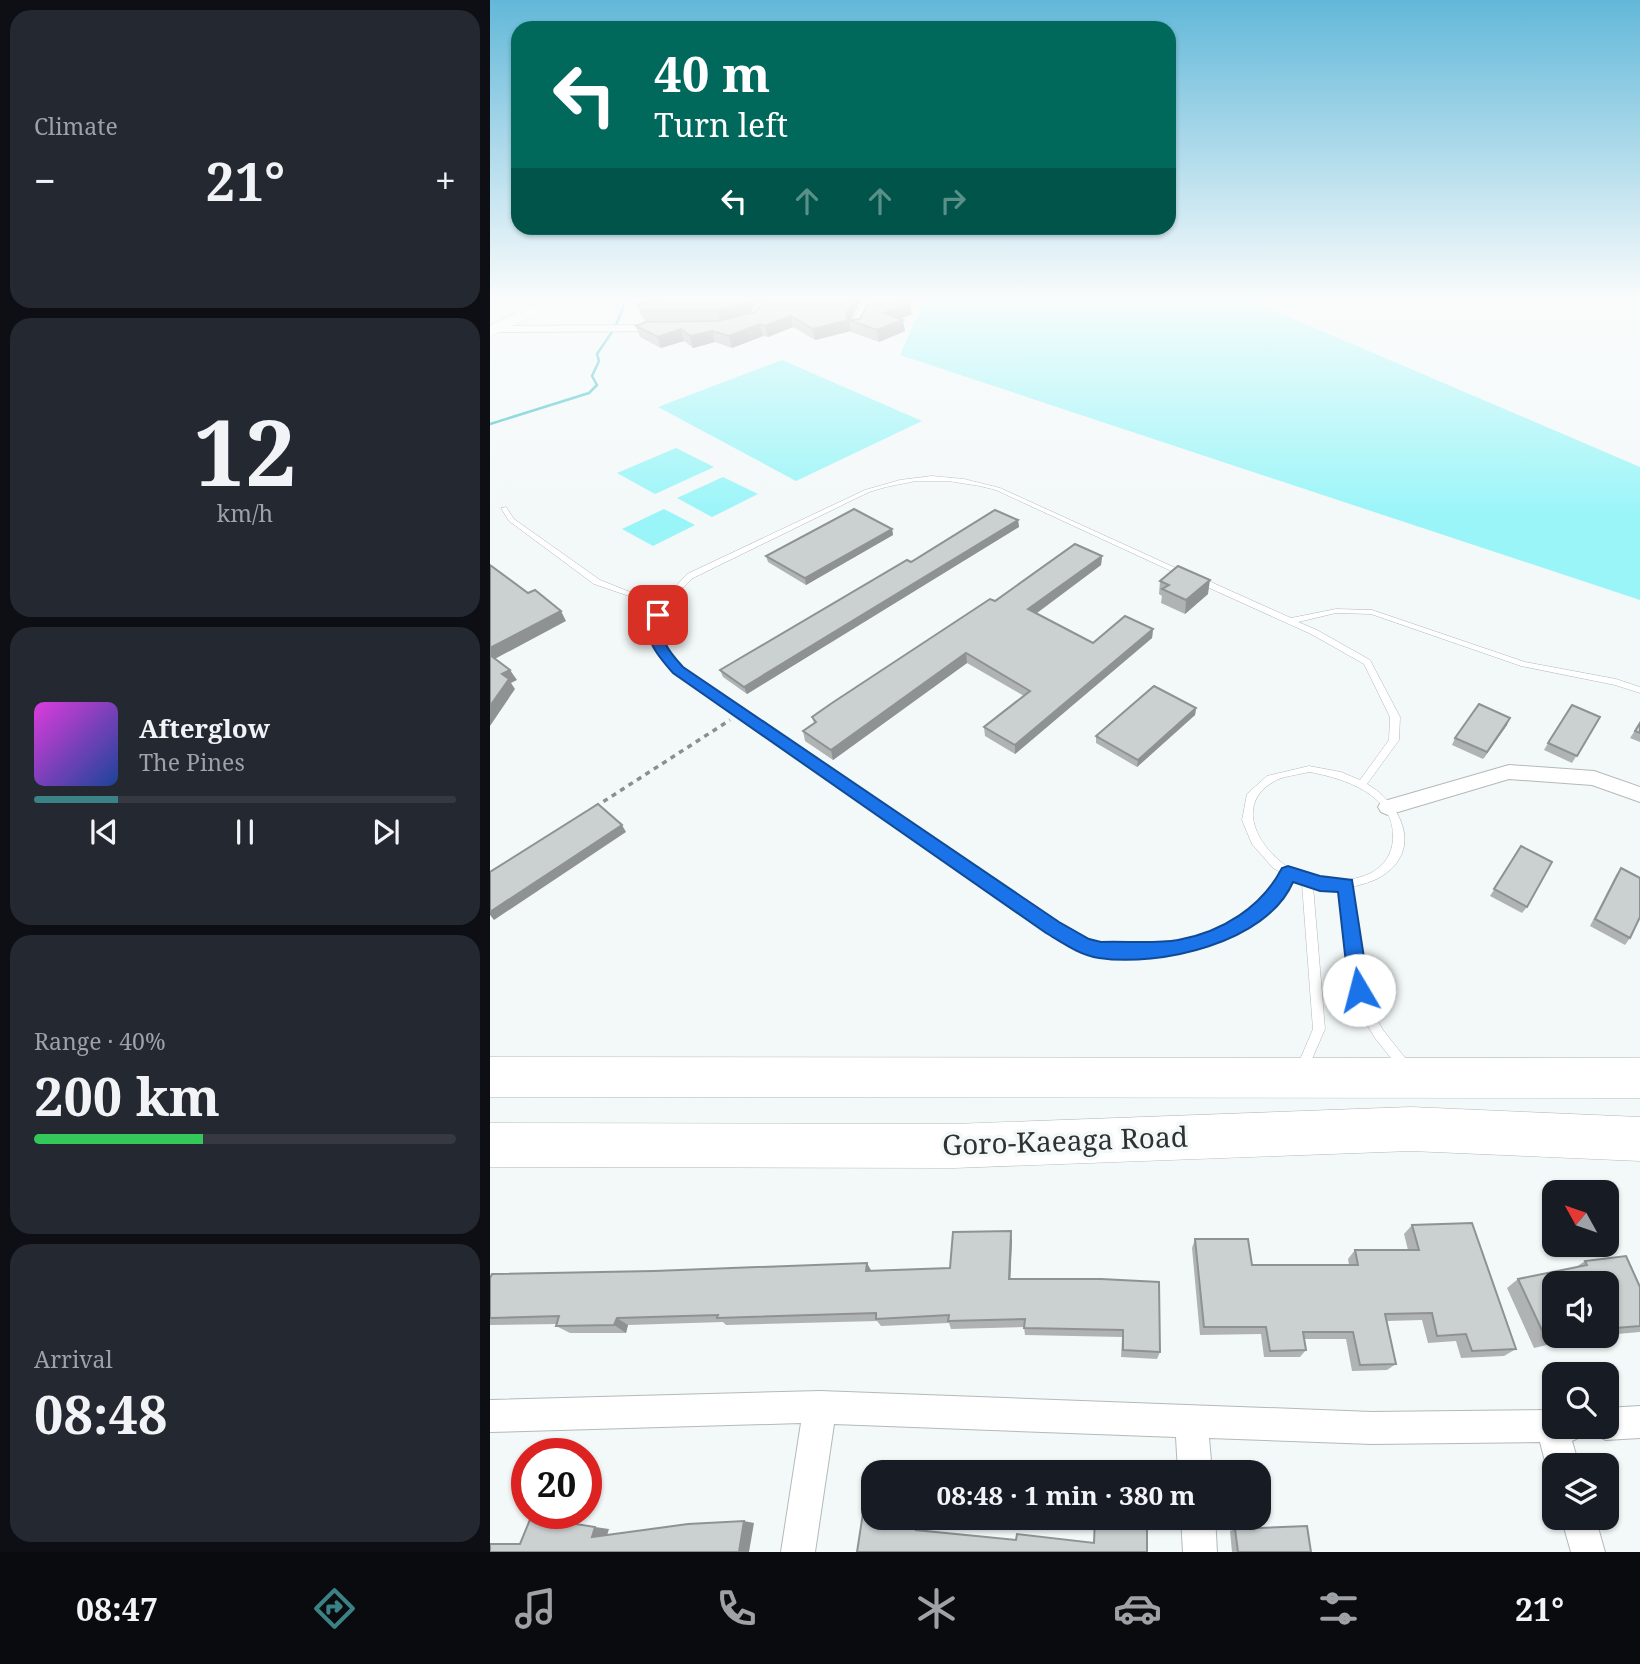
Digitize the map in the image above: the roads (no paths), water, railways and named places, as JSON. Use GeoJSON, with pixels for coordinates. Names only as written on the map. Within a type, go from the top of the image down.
{"type":"FeatureCollection","features":[{"type":"Feature","properties":{"kind":"main road"},"geometry":{"type":"LineString","coordinates":[[490,1077],[1640,1078]]}},
{"type":"Feature","properties":{"kind":"main road","name":"Goro-Kaeaga Road"},"geometry":{"type":"LineString","coordinates":[[490,1145],[954,1146],[1411,1129],[1640,1139]]}},
{"type":"Feature","properties":{"kind":"street"},"geometry":{"type":"LineString","coordinates":[[1388,807],[1509,772],[1569,774],[1594,778],[1640,795]]}},
{"type":"Feature","properties":{"kind":"street"},"geometry":{"type":"LineString","coordinates":[[798,1552],[820,1407]]}},
{"type":"Feature","properties":{"kind":"street"},"geometry":{"type":"LineString","coordinates":[[490,1416],[820,1407],[1373,1428],[1542,1427]]}},
{"type":"Feature","properties":{"kind":"street"},"geometry":{"type":"LineString","coordinates":[[1191,1422],[1194,1460]]}},
{"type":"Feature","properties":{"kind":"street"},"geometry":{"type":"LineString","coordinates":[[1619,1423],[1640,1422]]}},
{"type":"Feature","properties":{"kind":"street"},"geometry":{"type":"LineString","coordinates":[[1199,1530],[1200,1552]]}},
{"type":"Feature","properties":{"kind":"street"},"geometry":{"type":"LineString","coordinates":[[1582,1530],[1588,1552]]}},
{"type":"Feature","properties":{"kind":"lane"},"geometry":{"type":"LineString","coordinates":[[1288,873],[1283,886],[1263,909],[1239,925],[1213,936],[1178,948],[1101,950],[1085,946],[1053,927],[678,670],[660,650],[654,626],[668,598],[690,576],[867,491],[892,481],[947,477],[968,480],[998,489],[1290,621],[1367,662],[1395,717],[1394,740],[1362,784]]}},
{"type":"Feature","properties":{"kind":"lane"},"geometry":{"type":"LineString","coordinates":[[504,508],[510,520],[597,582],[629,594],[668,598]]}},
{"type":"Feature","properties":{"kind":"lane"},"geometry":{"type":"LineString","coordinates":[[1290,621],[1336,611],[1372,612],[1524,664],[1616,682],[1640,690]]}},
{"type":"Feature","properties":{"kind":"lane"},"geometry":{"type":"LineString","coordinates":[[1292,771],[1327,771],[1362,784],[1388,807],[1396,821],[1399,835],[1398,850],[1391,863],[1372,877],[1346,885],[1307,881],[1288,873],[1272,862],[1250,835],[1246,820],[1253,794],[1276,775],[1292,771]]}},
{"type":"Feature","properties":{"kind":"lane"},"geometry":{"type":"LineString","coordinates":[[1286,1077],[1302,1069],[1319,1029],[1307,881]]}},
{"type":"Feature","properties":{"kind":"lane"},"geometry":{"type":"LineString","coordinates":[[1346,885],[1362,1006],[1379,1034],[1415,1079]]}},
{"type":"Feature","properties":{"kind":"waterway"},"geometry":{"type":"LineString","coordinates":[[490,424],[589,393],[597,385],[592,376],[595,370]]}}]}
